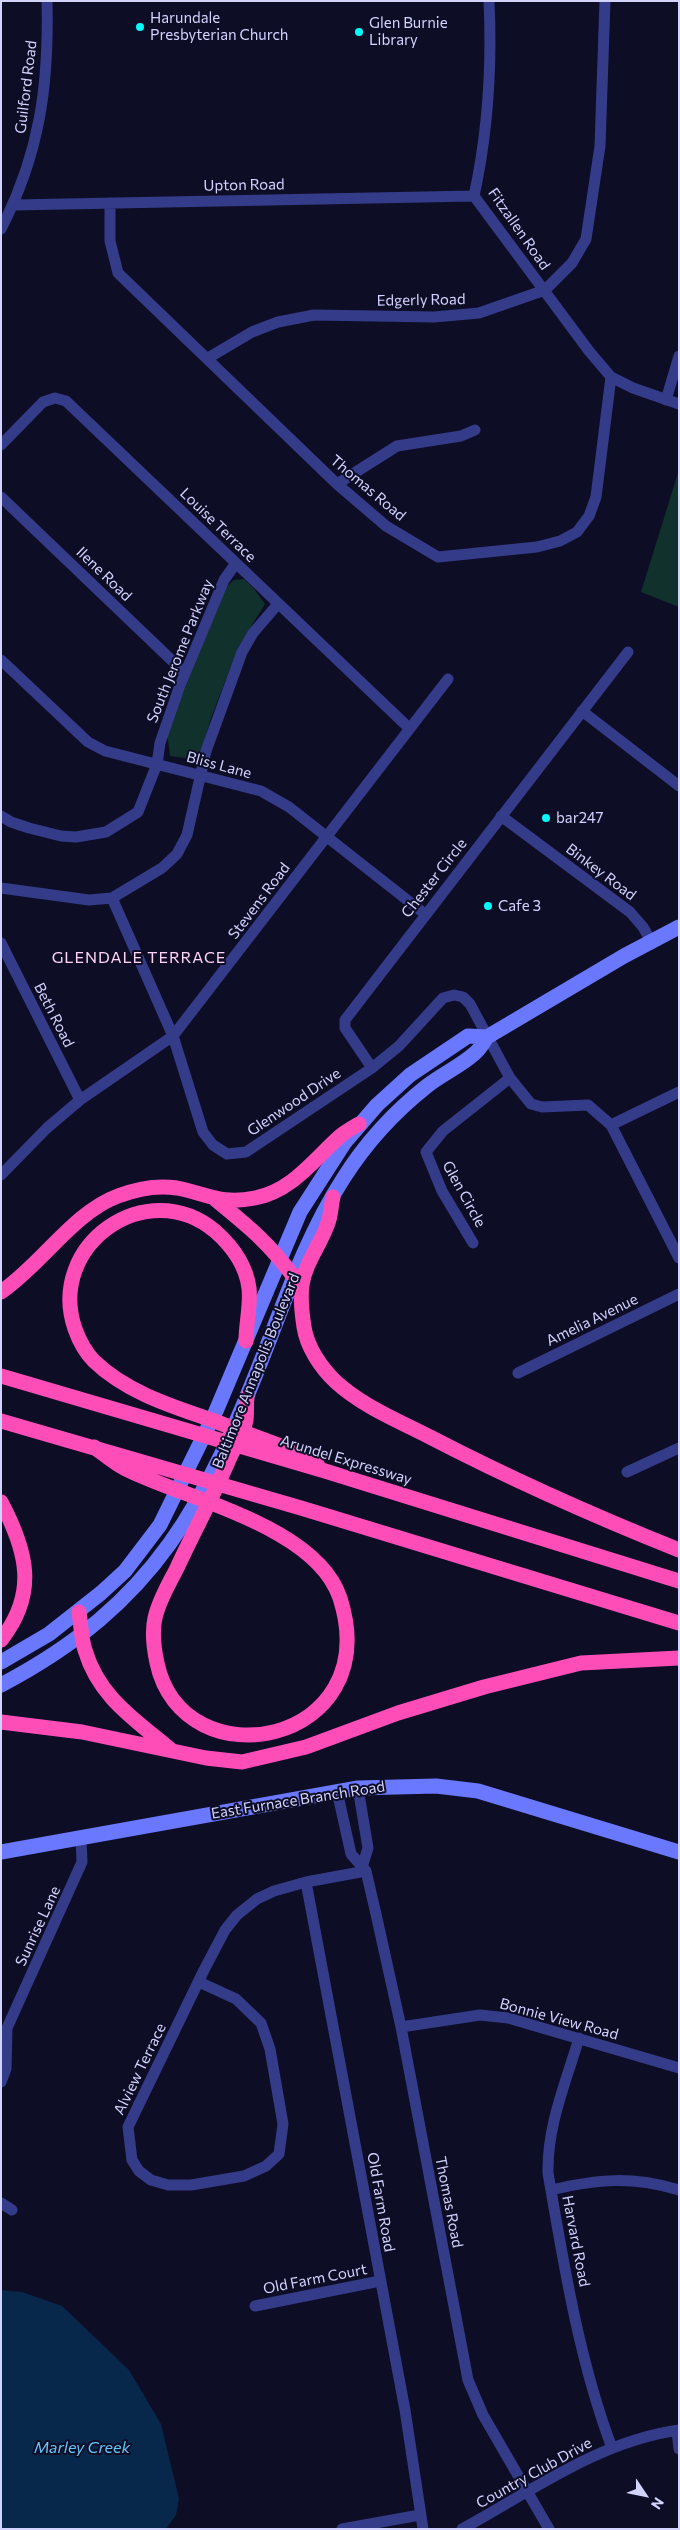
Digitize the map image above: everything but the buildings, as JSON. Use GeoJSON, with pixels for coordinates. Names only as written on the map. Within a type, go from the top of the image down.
{"type":"FeatureCollection","features":[{"type":"Feature","properties":{"kind":"highway"},"geometry":{"type":"LineString","coordinates":[[1,1292],[36,1264],[88,1211],[116,1196],[146,1188],[176,1188],[216,1200],[256,1198],[287,1186],[307,1170],[338,1137],[359,1124]]}},
{"type":"Feature","properties":{"kind":"highway"},"geometry":{"type":"LineString","coordinates":[[332,1197],[329,1222],[310,1260],[302,1284],[301,1305],[304,1329],[312,1350],[330,1376],[354,1396],[476,1461],[539,1491],[679,1550]]}},
{"type":"Feature","properties":{"kind":"highway"},"geometry":{"type":"LineString","coordinates":[[216,1200],[249,1226],[281,1259],[294,1277]]}},
{"type":"Feature","properties":{"kind":"highway"},"geometry":{"type":"LineString","coordinates":[[246,1340],[249,1288],[242,1264],[227,1241],[205,1223],[170,1211],[141,1212],[113,1223],[92,1240],[81,1256],[70,1291],[70,1314],[79,1338],[94,1360],[111,1375],[146,1394],[311,1457],[325,1471]]}},
{"type":"Feature","properties":{"kind":"highway","name":"Arundel Expressway"},"geometry":{"type":"LineString","coordinates":[[1,1376],[325,1471],[679,1582]]}},
{"type":"Feature","properties":{"kind":"highway"},"geometry":{"type":"LineString","coordinates":[[94,1447],[123,1467],[253,1520],[297,1546],[320,1566],[330,1580],[338,1594],[346,1619],[348,1649],[344,1669],[333,1692],[300,1722],[277,1733],[257,1736],[222,1732],[195,1719],[174,1700],[162,1678],[154,1645],[155,1618],[186,1534],[246,1421],[247,1397]]}},
{"type":"Feature","properties":{"kind":"highway"},"geometry":{"type":"LineString","coordinates":[[1,1421],[94,1447],[679,1623]]}},
{"type":"Feature","properties":{"kind":"highway"},"geometry":{"type":"LineString","coordinates":[[1,1502],[16,1531],[24,1557],[22,1603],[16,1618],[1,1640]]}},
{"type":"Feature","properties":{"kind":"highway"},"geometry":{"type":"LineString","coordinates":[[79,1612],[84,1649],[93,1671],[110,1697],[122,1711],[172,1751]]}},
{"type":"Feature","properties":{"kind":"highway"},"geometry":{"type":"LineString","coordinates":[[1,1722],[82,1732],[172,1751],[242,1762],[306,1747],[398,1713],[484,1687],[581,1663],[679,1658]]}},
{"type":"Feature","properties":{"kind":"main road","name":"Baltimore Annapolis Boulevard"},"geometry":{"type":"LineString","coordinates":[[247,1397],[310,1239],[332,1197],[375,1136],[426,1087],[476,1053],[487,1036],[651,941],[679,927]]}},
{"type":"Feature","properties":{"kind":"main road","name":"Baltimore Annapolis Boulevard"},"geometry":{"type":"LineString","coordinates":[[1,1662],[49,1634],[79,1612],[125,1571],[160,1525],[194,1460],[226,1389],[300,1212],[333,1158],[359,1124],[391,1092],[434,1058],[468,1036],[487,1036]]}},
{"type":"Feature","properties":{"kind":"main road"},"geometry":{"type":"LineString","coordinates":[[1,1685],[30,1669],[83,1634],[134,1588],[186,1534]]}},
{"type":"Feature","properties":{"kind":"main road","name":"East Furnace Branch Road"},"geometry":{"type":"LineString","coordinates":[[1,1852],[358,1788],[436,1786],[478,1791],[679,1852]]}},
{"type":"Feature","properties":{"kind":"street","name":"Guilford Road"},"geometry":{"type":"LineString","coordinates":[[1,229],[14,205],[29,167],[41,116],[48,47],[47,1]]}},
{"type":"Feature","properties":{"kind":"street","name":"Fitzallen Road"},"geometry":{"type":"LineString","coordinates":[[489,1],[490,53],[483,159],[474,196],[589,351],[612,377],[679,404]]}},
{"type":"Feature","properties":{"kind":"street","name":"Edgerly Road"},"geometry":{"type":"LineString","coordinates":[[208,358],[252,332],[278,322],[314,315],[434,317],[479,313],[544,290],[572,263],[586,239],[600,146],[605,1]]}},
{"type":"Feature","properties":{"kind":"street","name":"Upton Road"},"geometry":{"type":"LineString","coordinates":[[14,205],[474,196]]}},
{"type":"Feature","properties":{"kind":"street","name":"Thomas Road"},"geometry":{"type":"LineString","coordinates":[[110,203],[110,241],[118,273],[337,484],[386,526],[438,557],[537,547],[560,541],[577,532],[593,506],[612,377]]}},
{"type":"Feature","properties":{"kind":"street"},"geometry":{"type":"LineString","coordinates":[[666,400],[679,356]]}},
{"type":"Feature","properties":{"kind":"street","name":"Louise Terrace"},"geometry":{"type":"LineString","coordinates":[[1,445],[43,402],[56,398],[66,401],[409,728]]}},
{"type":"Feature","properties":{"kind":"street"},"geometry":{"type":"LineString","coordinates":[[337,484],[397,446],[461,436],[475,430]]}},
{"type":"Feature","properties":{"kind":"street","name":"Ilene Road"},"geometry":{"type":"LineString","coordinates":[[1,498],[185,673]]}},
{"type":"Feature","properties":{"kind":"street","name":"South Jerome Parkway"},"geometry":{"type":"LineString","coordinates":[[1,816],[11,822],[61,836],[92,836],[106,832],[138,812],[157,764],[160,743],[167,718],[224,580],[236,563]]}},
{"type":"Feature","properties":{"kind":"street"},"geometry":{"type":"LineString","coordinates":[[1,888],[89,900],[112,898],[162,868],[177,854],[187,835],[206,751],[242,652],[253,633],[278,604]]}},
{"type":"Feature","properties":{"kind":"street","name":"Chester Circle"},"geometry":{"type":"LineString","coordinates":[[372,1068],[345,1028],[344,1020],[628,652]]}},
{"type":"Feature","properties":{"kind":"street","name":"Bliss Lane"},"geometry":{"type":"LineString","coordinates":[[1,660],[88,742],[105,751],[261,791],[289,807],[425,914]]}},
{"type":"Feature","properties":{"kind":"street","name":"Stevens Road"},"geometry":{"type":"LineString","coordinates":[[1,1175],[47,1128],[80,1100],[173,1036],[250,939],[325,837],[448,679]]}},
{"type":"Feature","properties":{"kind":"street"},"geometry":{"type":"LineString","coordinates":[[582,711],[679,786]]}},
{"type":"Feature","properties":{"kind":"street","name":"Binkey Road"},"geometry":{"type":"LineString","coordinates":[[501,816],[630,912],[643,927],[651,941]]}},
{"type":"Feature","properties":{"kind":"street","name":"Glenwood Drive"},"geometry":{"type":"LineString","coordinates":[[112,898],[173,1036],[203,1132],[213,1145],[227,1154],[246,1152],[372,1068],[399,1046],[443,998],[454,995],[463,997],[470,1004],[487,1036]]}},
{"type":"Feature","properties":{"kind":"street","name":"Beth Road"},"geometry":{"type":"LineString","coordinates":[[1,944],[80,1100]]}},
{"type":"Feature","properties":{"kind":"street"},"geometry":{"type":"LineString","coordinates":[[487,1036],[510,1078],[531,1104],[542,1107],[588,1105],[611,1125],[676,1246],[679,1258]]}},
{"type":"Feature","properties":{"kind":"street","name":"Glen Circle"},"geometry":{"type":"LineString","coordinates":[[473,1242],[442,1192],[426,1152],[443,1131],[510,1078]]}},
{"type":"Feature","properties":{"kind":"street"},"geometry":{"type":"LineString","coordinates":[[611,1125],[679,1092]]}},
{"type":"Feature","properties":{"kind":"street","name":"Amelia Avenue"},"geometry":{"type":"LineString","coordinates":[[518,1373],[679,1294]]}},
{"type":"Feature","properties":{"kind":"street"},"geometry":{"type":"LineString","coordinates":[[626,1472],[679,1448]]}},
{"type":"Feature","properties":{"kind":"street","name":"Thomas Road"},"geometry":{"type":"LineString","coordinates":[[358,1788],[368,1848],[365,1868],[401,2027],[468,2380],[483,2415],[549,2529]]}},
{"type":"Feature","properties":{"kind":"street","name":"Thomas Road"},"geometry":{"type":"LineString","coordinates":[[337,1792],[351,1854],[365,1868]]}},
{"type":"Feature","properties":{"kind":"street","name":"Sunrise Lane"},"geometry":{"type":"LineString","coordinates":[[1,2082],[6,2069],[7,2028],[82,1862],[81,1838]]}},
{"type":"Feature","properties":{"kind":"street","name":"Alview Terrace"},"geometry":{"type":"LineString","coordinates":[[199,1982],[236,1999],[261,2023],[270,2049],[283,2124],[279,2154],[266,2166],[244,2176],[192,2185],[168,2185],[151,2180],[139,2171],[132,2160],[128,2126],[199,1982],[225,1930],[237,1915],[257,1899],[274,1891],[365,1868]]}},
{"type":"Feature","properties":{"kind":"street","name":"Old Farm Road"},"geometry":{"type":"LineString","coordinates":[[306,1882],[405,2410],[423,2529]]}},
{"type":"Feature","properties":{"kind":"street","name":"Bonnie View Road"},"geometry":{"type":"LineString","coordinates":[[401,2027],[480,2015],[508,2018],[679,2068]]}},
{"type":"Feature","properties":{"kind":"street","name":"Harvard Road"},"geometry":{"type":"LineString","coordinates":[[579,2038],[548,2149],[551,2190],[581,2353],[594,2402],[612,2448]]}},
{"type":"Feature","properties":{"kind":"street"},"geometry":{"type":"LineString","coordinates":[[551,2190],[590,2181],[650,2182],[679,2190]]}},
{"type":"Feature","properties":{"kind":"street"},"geometry":{"type":"LineString","coordinates":[[1,2202],[12,2210]]}},
{"type":"Feature","properties":{"kind":"street","name":"Old Farm Court"},"geometry":{"type":"LineString","coordinates":[[255,2306],[380,2281]]}},
{"type":"Feature","properties":{"kind":"street"},"geometry":{"type":"LineString","coordinates":[[678,2431],[679,2449]]}},
{"type":"Feature","properties":{"kind":"street","name":"Country Club Drive"},"geometry":{"type":"LineString","coordinates":[[462,2529],[578,2463],[612,2448],[648,2436],[678,2431]]}},
{"type":"Feature","properties":{"kind":"street"},"geometry":{"type":"LineString","coordinates":[[342,2529],[420,2515]]}},
{"type":"Feature","properties":{"kind":"green space"},"geometry":{"type":"Polygon","coordinates":[[[679,473],[679,607],[641,592],[679,473]]]}},
{"type":"Feature","properties":{"kind":"green space"},"geometry":{"type":"Polygon","coordinates":[[[244,579],[265,604],[239,646],[211,718],[199,760],[170,756],[167,732],[226,587],[234,580],[244,579]]]}},
{"type":"Feature","properties":{"kind":"water","name":"Marley Creek"},"geometry":{"type":"Polygon","coordinates":[[[1,2290],[22,2292],[62,2306],[129,2370],[161,2424],[179,2499],[176,2515],[166,2529],[1,2529],[1,2290]]]}},
{"type":"Feature","properties":{"kind":"place","name":"Harundale Presbyterian Church"},"geometry":{"type":"Point","coordinates":[140,27]}},
{"type":"Feature","properties":{"kind":"place","name":"Glen Burnie Library"},"geometry":{"type":"Point","coordinates":[359,32]}},
{"type":"Feature","properties":{"kind":"place","name":"bar247"},"geometry":{"type":"Point","coordinates":[546,818]}},
{"type":"Feature","properties":{"kind":"place","name":"Cafe 3"},"geometry":{"type":"Point","coordinates":[488,906]}},
{"type":"Feature","properties":{"kind":"district","name":"GLENDALE TERRACE"},"geometry":{"type":"Point","coordinates":[139,958]}}]}
